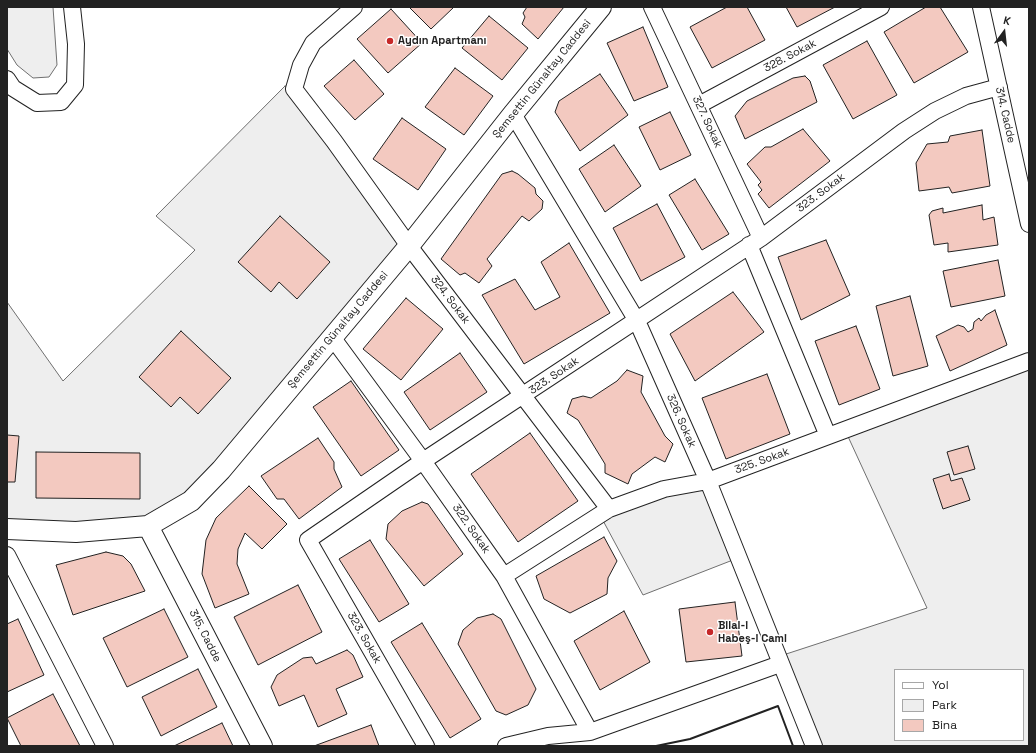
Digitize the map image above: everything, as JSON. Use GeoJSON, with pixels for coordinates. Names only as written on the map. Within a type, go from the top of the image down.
{"type":"FeatureCollection","features":[{"type":"Feature","properties":{"kind":"street"},"geometry":{"type":"LineString","coordinates":[[7,79],[13,88],[37,103],[61,102],[76,85],[76,44],[72,7]]}},
{"type":"Feature","properties":{"kind":"street","name":"324. Sokak"},"geometry":{"type":"LineString","coordinates":[[354,7],[313,43],[301,65],[294,89],[334,141],[409,246],[609,509]]}},
{"type":"Feature","properties":{"kind":"street","name":"Şemsettin Günaltay Caddesi"},"geometry":{"type":"LineString","coordinates":[[7,530],[76,532],[148,526],[191,501],[221,470],[409,246],[513,114],[601,7]]}},
{"type":"Feature","properties":{"kind":"street","name":"327. Sokak"},"geometry":{"type":"LineString","coordinates":[[652,7],[699,104],[755,242],[828,436]]}},
{"type":"Feature","properties":{"kind":"street","name":"328. Sokak"},"geometry":{"type":"LineString","coordinates":[[699,104],[881,7]]}},
{"type":"Feature","properties":{"kind":"street","name":"314. Cadde"},"geometry":{"type":"LineString","coordinates":[[981,7],[1029,224]]}},
{"type":"Feature","properties":{"kind":"street","name":"323. Sokak"},"geometry":{"type":"LineString","coordinates":[[426,746],[308,540],[423,461],[524,396],[755,242],[904,131],[935,111],[966,96],[999,87]]}},
{"type":"Feature","properties":{"kind":"street","name":"326. Sokak"},"geometry":{"type":"LineString","coordinates":[[513,114],[637,321],[708,481],[814,746]]}},
{"type":"Feature","properties":{"kind":"street","name":"322. Sokak"},"geometry":{"type":"LineString","coordinates":[[332,337],[423,461],[504,576],[590,732]]}},
{"type":"Feature","properties":{"kind":"street","name":"325. Sokak"},"geometry":{"type":"LineString","coordinates":[[504,576],[609,509],[664,489],[708,481],[1029,361]]}},
{"type":"Feature","properties":{"kind":"street","name":"315. Cadde"},"geometry":{"type":"LineString","coordinates":[[148,526],[262,746]]}},
{"type":"Feature","properties":{"kind":"street"},"geometry":{"type":"LineString","coordinates":[[7,555],[105,746]]}},
{"type":"Feature","properties":{"kind":"street"},"geometry":{"type":"LineString","coordinates":[[506,746],[548,736],[590,732],[780,664]]}},
{"type":"Feature","properties":{"kind":"green space"},"geometry":{"type":"Polygon","coordinates":[[[7,7],[53,7],[57,65],[49,77],[33,78],[17,65],[7,49],[7,7]]]}},
{"type":"Feature","properties":{"kind":"green space"},"geometry":{"type":"Polygon","coordinates":[[[285,86],[294,89],[409,246],[221,470],[148,526],[7,529],[7,302],[63,381],[195,250],[156,216],[285,86]]]}},
{"type":"Feature","properties":{"kind":"green space"},"geometry":{"type":"Polygon","coordinates":[[[1029,361],[1029,746],[814,746],[777,657],[927,608],[845,430],[1029,361]]]}},
{"type":"Feature","properties":{"kind":"green space"},"geometry":{"type":"Polygon","coordinates":[[[708,481],[738,558],[643,595],[600,515],[708,481]]]}},
{"type":"Feature","properties":{"kind":"building"},"geometry":{"type":"Polygon","coordinates":[[[409,7],[454,7],[431,29],[409,7]]]}},
{"type":"Feature","properties":{"kind":"building"},"geometry":{"type":"Polygon","coordinates":[[[527,7],[564,7],[538,39],[522,24],[525,17],[523,13],[527,7]]]}},
{"type":"Feature","properties":{"kind":"building"},"geometry":{"type":"Polygon","coordinates":[[[727,7],[747,7],[765,40],[712,68],[690,27],[727,7]]]}},
{"type":"Feature","properties":{"kind":"building"},"geometry":{"type":"Polygon","coordinates":[[[786,7],[835,7],[797,27],[786,7]]]}},
{"type":"Feature","properties":{"kind":"building"},"geometry":{"type":"Polygon","coordinates":[[[926,7],[940,7],[968,52],[914,83],[884,32],[926,7]]]}},
{"type":"Feature","properties":{"kind":"building","name":"Aydın Apartmanı"},"geometry":{"type":"Polygon","coordinates":[[[391,9],[422,43],[388,73],[357,39],[391,9]]]}},
{"type":"Feature","properties":{"kind":"building"},"geometry":{"type":"Polygon","coordinates":[[[489,16],[528,48],[502,80],[462,48],[489,16]]]}},
{"type":"Feature","properties":{"kind":"building"},"geometry":{"type":"Polygon","coordinates":[[[643,27],[668,87],[634,101],[607,43],[643,27]]]}},
{"type":"Feature","properties":{"kind":"building"},"geometry":{"type":"Polygon","coordinates":[[[867,41],[897,95],[853,119],[823,65],[867,41]]]}},
{"type":"Feature","properties":{"kind":"building"},"geometry":{"type":"Polygon","coordinates":[[[354,60],[384,94],[355,120],[324,86],[354,60]]]}},
{"type":"Feature","properties":{"kind":"building"},"geometry":{"type":"Polygon","coordinates":[[[455,68],[493,96],[464,135],[425,107],[455,68]]]}},
{"type":"Feature","properties":{"kind":"building"},"geometry":{"type":"Polygon","coordinates":[[[600,74],[628,115],[580,151],[555,112],[559,101],[600,74]]]}},
{"type":"Feature","properties":{"kind":"building"},"geometry":{"type":"Polygon","coordinates":[[[805,76],[810,81],[817,102],[745,139],[735,116],[747,101],[793,78],[805,76]]]}},
{"type":"Feature","properties":{"kind":"building"},"geometry":{"type":"Polygon","coordinates":[[[670,112],[691,155],[660,170],[639,127],[670,112]]]}},
{"type":"Feature","properties":{"kind":"building"},"geometry":{"type":"Polygon","coordinates":[[[402,118],[446,149],[418,190],[373,159],[402,118]]]}},
{"type":"Feature","properties":{"kind":"building"},"geometry":{"type":"Polygon","coordinates":[[[803,129],[830,161],[769,208],[758,194],[762,190],[758,185],[761,182],[747,164],[765,147],[771,147],[803,129]]]}},
{"type":"Feature","properties":{"kind":"building"},"geometry":{"type":"Polygon","coordinates":[[[982,130],[990,186],[952,193],[949,187],[919,191],[916,163],[927,144],[948,142],[950,136],[982,130]]]}},
{"type":"Feature","properties":{"kind":"building"},"geometry":{"type":"Polygon","coordinates":[[[614,145],[641,186],[605,212],[579,169],[614,145]]]}},
{"type":"Feature","properties":{"kind":"building"},"geometry":{"type":"Polygon","coordinates":[[[512,171],[535,188],[536,194],[543,201],[542,209],[529,221],[522,216],[487,259],[492,266],[479,283],[465,273],[460,275],[441,259],[502,174],[512,171]]]}},
{"type":"Feature","properties":{"kind":"building"},"geometry":{"type":"Polygon","coordinates":[[[695,179],[729,234],[702,250],[669,195],[695,179]]]}},
{"type":"Feature","properties":{"kind":"building"},"geometry":{"type":"Polygon","coordinates":[[[657,204],[685,257],[641,281],[613,228],[657,204]]]}},
{"type":"Feature","properties":{"kind":"building"},"geometry":{"type":"Polygon","coordinates":[[[982,205],[983,220],[994,217],[998,245],[948,252],[948,243],[934,245],[929,215],[932,211],[943,208],[943,213],[982,205]]]}},
{"type":"Feature","properties":{"kind":"building"},"geometry":{"type":"Polygon","coordinates":[[[280,216],[330,262],[297,299],[279,282],[271,292],[238,262],[280,216]]]}},
{"type":"Feature","properties":{"kind":"building"},"geometry":{"type":"Polygon","coordinates":[[[826,240],[850,295],[801,320],[778,257],[826,240]]]}},
{"type":"Feature","properties":{"kind":"building"},"geometry":{"type":"Polygon","coordinates":[[[569,243],[610,313],[524,364],[482,295],[515,279],[535,310],[560,297],[541,262],[569,243]]]}},
{"type":"Feature","properties":{"kind":"building"},"geometry":{"type":"Polygon","coordinates":[[[998,260],[1005,296],[951,307],[943,271],[998,260]]]}},
{"type":"Feature","properties":{"kind":"building"},"geometry":{"type":"Polygon","coordinates":[[[733,292],[764,332],[695,381],[670,334],[733,292]]]}},
{"type":"Feature","properties":{"kind":"building"},"geometry":{"type":"Polygon","coordinates":[[[910,296],[928,366],[893,376],[876,306],[910,296]]]}},
{"type":"Feature","properties":{"kind":"building"},"geometry":{"type":"Polygon","coordinates":[[[406,298],[443,329],[401,380],[363,349],[406,298]]]}},
{"type":"Feature","properties":{"kind":"building"},"geometry":{"type":"Polygon","coordinates":[[[995,310],[1007,345],[950,371],[936,336],[958,325],[964,327],[968,332],[973,329],[974,322],[979,318],[981,321],[986,315],[995,310]]]}},
{"type":"Feature","properties":{"kind":"building"},"geometry":{"type":"Polygon","coordinates":[[[856,326],[880,389],[839,405],[815,341],[856,326]]]}},
{"type":"Feature","properties":{"kind":"building"},"geometry":{"type":"Polygon","coordinates":[[[181,331],[231,378],[198,414],[180,397],[171,407],[139,377],[181,331]]]}},
{"type":"Feature","properties":{"kind":"building"},"geometry":{"type":"Polygon","coordinates":[[[460,353],[487,392],[430,430],[404,392],[460,353]]]}},
{"type":"Feature","properties":{"kind":"building"},"geometry":{"type":"Polygon","coordinates":[[[627,370],[643,376],[641,392],[665,436],[673,444],[665,462],[655,457],[632,474],[628,484],[605,473],[605,464],[578,420],[567,413],[572,399],[583,396],[591,398],[617,381],[627,370]]]}},
{"type":"Feature","properties":{"kind":"building"},"geometry":{"type":"Polygon","coordinates":[[[767,374],[790,434],[726,459],[702,398],[767,374]]]}},
{"type":"Feature","properties":{"kind":"building"},"geometry":{"type":"Polygon","coordinates":[[[351,381],[399,450],[361,476],[313,407],[351,381]]]}},
{"type":"Feature","properties":{"kind":"building"},"geometry":{"type":"Polygon","coordinates":[[[530,433],[578,501],[518,542],[471,474],[530,433]]]}},
{"type":"Feature","properties":{"kind":"building"},"geometry":{"type":"Polygon","coordinates":[[[7,435],[19,436],[15,482],[7,482],[7,435]]]}},
{"type":"Feature","properties":{"kind":"building"},"geometry":{"type":"Polygon","coordinates":[[[318,438],[334,462],[334,469],[342,487],[299,519],[284,499],[277,499],[261,476],[318,438]]]}},
{"type":"Feature","properties":{"kind":"building"},"geometry":{"type":"Polygon","coordinates":[[[968,446],[975,469],[954,475],[947,452],[968,446]]]}},
{"type":"Feature","properties":{"kind":"building"},"geometry":{"type":"Polygon","coordinates":[[[36,452],[140,453],[140,499],[36,498],[36,452]]]}},
{"type":"Feature","properties":{"kind":"building"},"geometry":{"type":"Polygon","coordinates":[[[949,474],[951,481],[962,478],[970,500],[943,509],[933,479],[949,474]]]}},
{"type":"Feature","properties":{"kind":"building"},"geometry":{"type":"Polygon","coordinates":[[[249,486],[287,524],[262,549],[245,533],[238,549],[237,564],[249,594],[215,608],[202,574],[206,540],[216,518],[249,486]]]}},
{"type":"Feature","properties":{"kind":"building"},"geometry":{"type":"Polygon","coordinates":[[[422,502],[428,504],[463,554],[424,586],[386,539],[388,524],[402,511],[422,502]]]}},
{"type":"Feature","properties":{"kind":"building"},"geometry":{"type":"Polygon","coordinates":[[[604,537],[617,561],[608,578],[607,594],[570,613],[544,599],[536,576],[604,537]]]}},
{"type":"Feature","properties":{"kind":"building"},"geometry":{"type":"Polygon","coordinates":[[[370,540],[409,604],[379,622],[339,559],[370,540]]]}},
{"type":"Feature","properties":{"kind":"building"},"geometry":{"type":"Polygon","coordinates":[[[106,552],[123,556],[131,564],[145,591],[73,615],[56,565],[106,552]]]}},
{"type":"Feature","properties":{"kind":"building"},"geometry":{"type":"Polygon","coordinates":[[[298,585],[322,632],[258,665],[234,617],[298,585]]]}},
{"type":"Feature","properties":{"kind":"building","name":"Bilal-i Habeş-i Cami"},"geometry":{"type":"Polygon","coordinates":[[[735,602],[742,656],[686,662],[679,609],[735,602]]]}},
{"type":"Feature","properties":{"kind":"building"},"geometry":{"type":"Polygon","coordinates":[[[164,609],[188,657],[127,687],[103,638],[164,609]]]}},
{"type":"Feature","properties":{"kind":"building"},"geometry":{"type":"Polygon","coordinates":[[[624,611],[650,662],[600,690],[574,641],[624,611]]]}},
{"type":"Feature","properties":{"kind":"building"},"geometry":{"type":"Polygon","coordinates":[[[493,614],[501,619],[536,689],[528,705],[506,715],[496,711],[458,644],[463,630],[477,618],[493,614]]]}},
{"type":"Feature","properties":{"kind":"building"},"geometry":{"type":"Polygon","coordinates":[[[18,619],[44,675],[7,692],[7,624],[18,619]]]}},
{"type":"Feature","properties":{"kind":"building"},"geometry":{"type":"Polygon","coordinates":[[[422,623],[481,719],[450,738],[391,642],[422,623]]]}},
{"type":"Feature","properties":{"kind":"building"},"geometry":{"type":"Polygon","coordinates":[[[347,650],[353,655],[363,677],[336,689],[347,714],[318,727],[304,695],[279,706],[271,687],[277,675],[303,658],[312,657],[316,664],[347,650]]]}},
{"type":"Feature","properties":{"kind":"building"},"geometry":{"type":"Polygon","coordinates":[[[198,669],[217,707],[161,736],[142,697],[198,669]]]}},
{"type":"Feature","properties":{"kind":"building"},"geometry":{"type":"Polygon","coordinates":[[[53,694],[80,746],[21,746],[7,718],[53,694]]]}},
{"type":"Feature","properties":{"kind":"building"},"geometry":{"type":"Polygon","coordinates":[[[222,723],[233,746],[174,746],[222,723]]]}},
{"type":"Feature","properties":{"kind":"building"},"geometry":{"type":"Polygon","coordinates":[[[371,725],[379,746],[314,746],[371,725]]]}},
{"type":"Feature","properties":{"kind":"wall"},"geometry":{"type":"LineString","coordinates":[[656,746],[690,739],[778,706],[793,746]]}},
{"type":"Feature","properties":{"kind":"place","name":"Aydın Apartmanı"},"geometry":{"type":"Point","coordinates":[390,41]}},
{"type":"Feature","properties":{"kind":"place","name":"Bilal-i Habeş-i Cami"},"geometry":{"type":"Point","coordinates":[710,632]}}]}
